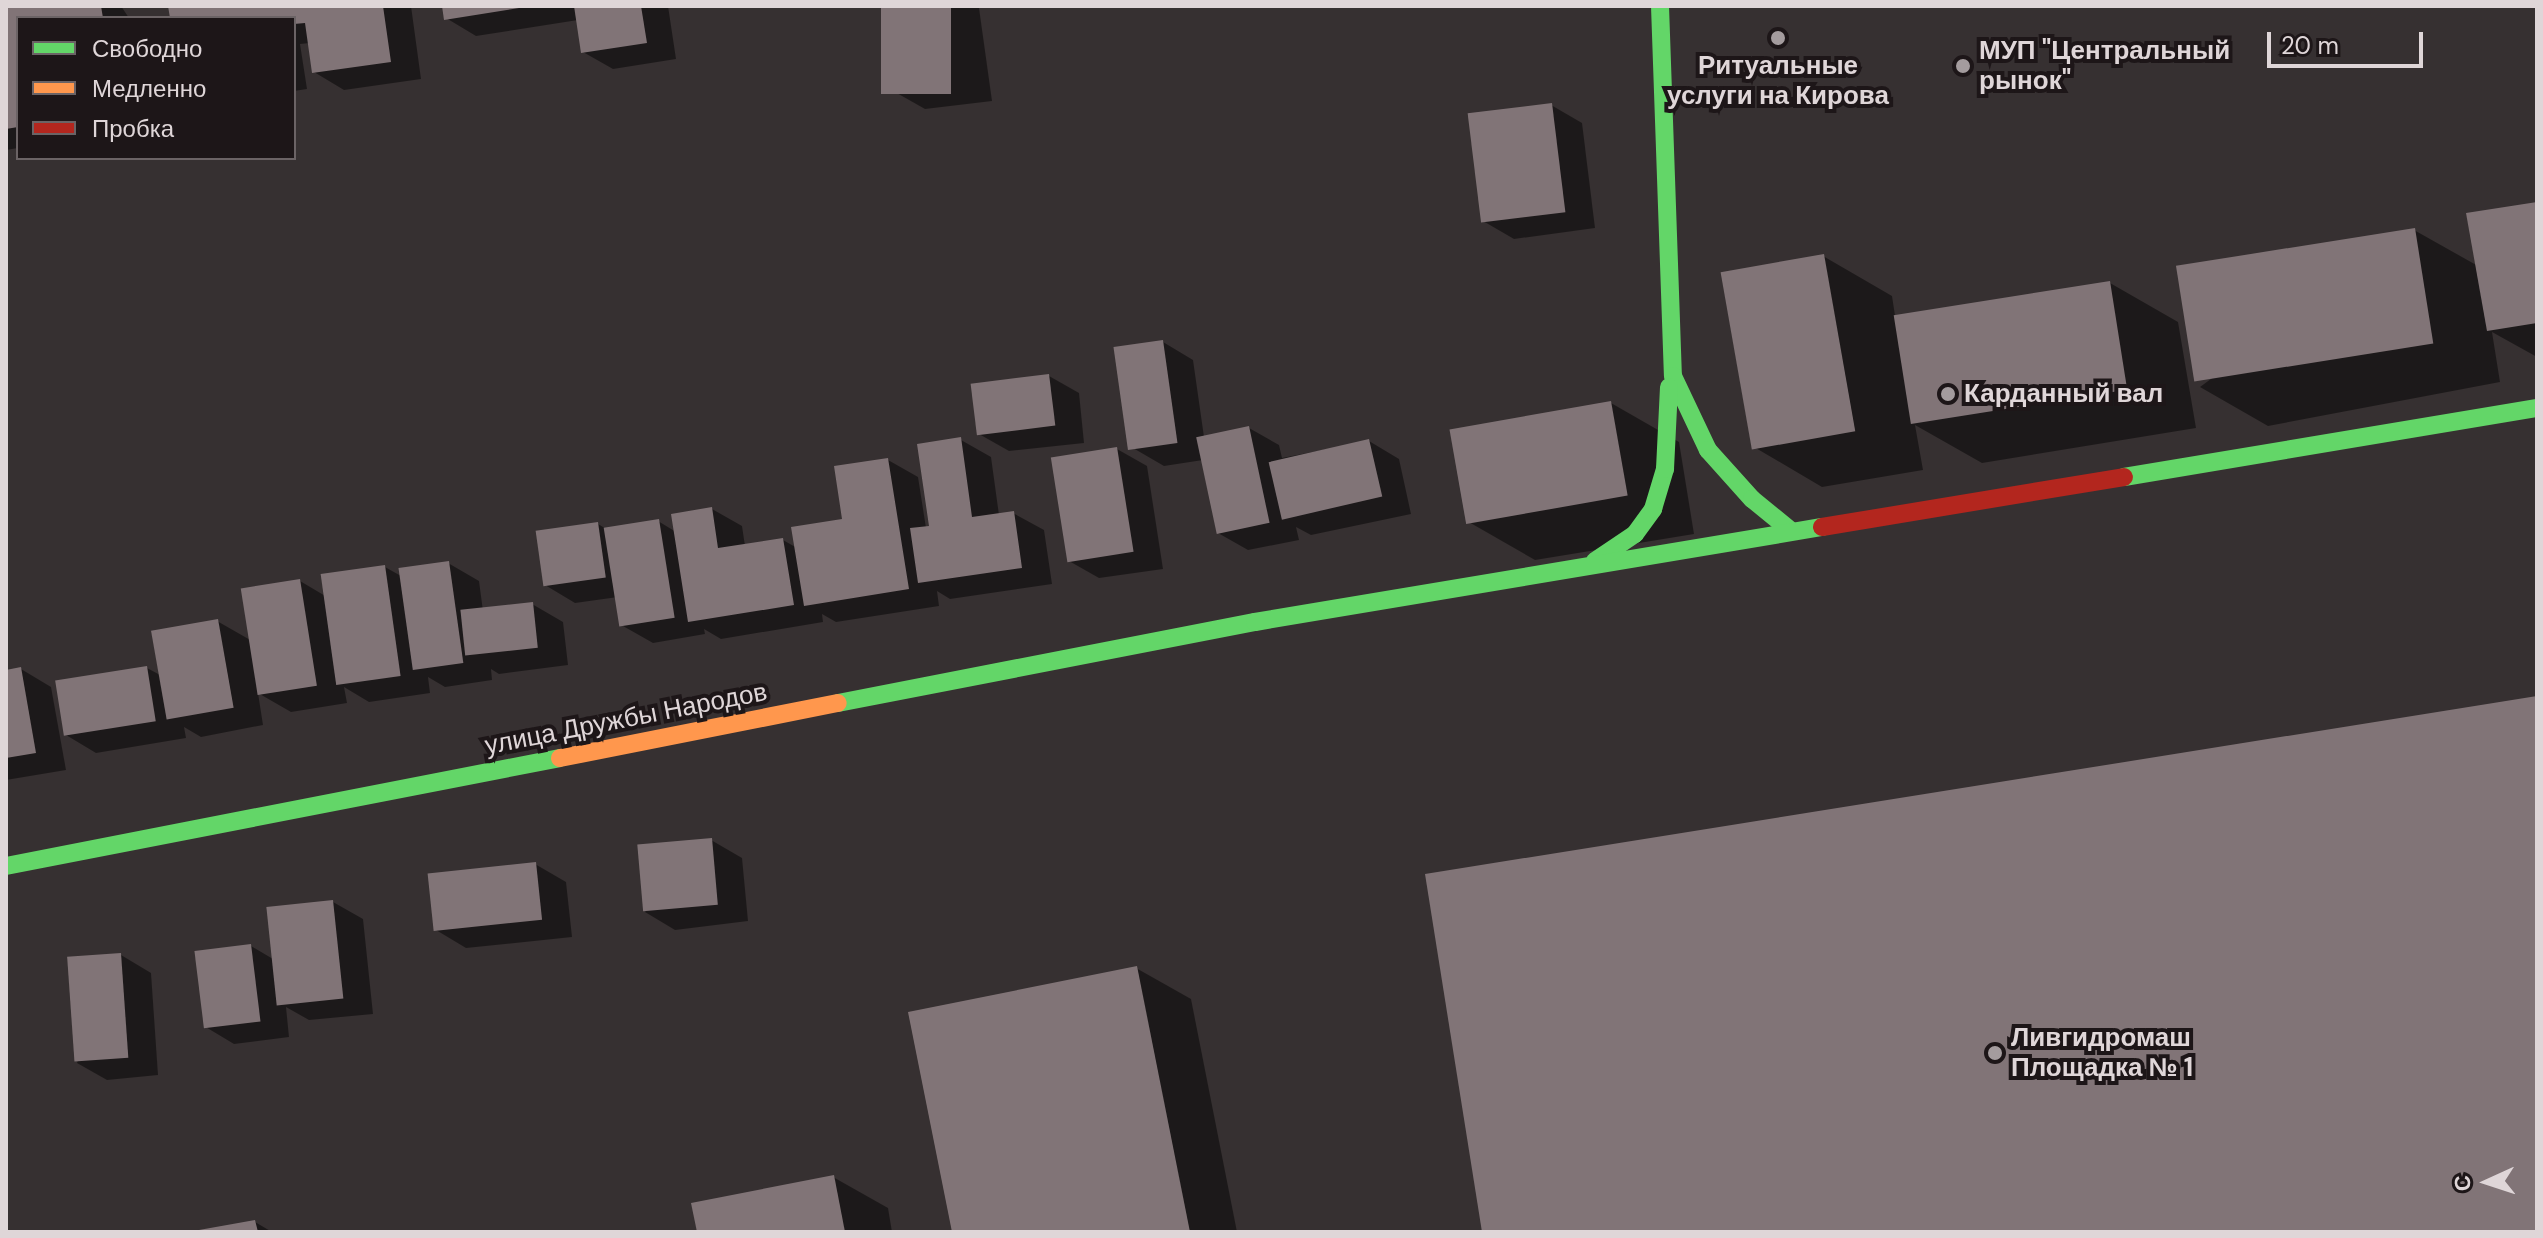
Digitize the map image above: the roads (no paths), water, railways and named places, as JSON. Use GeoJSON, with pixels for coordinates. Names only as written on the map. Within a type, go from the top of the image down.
{"type":"FeatureCollection","features":[{"type":"Feature","properties":{"kind":"street"},"geometry":{"type":"LineString","coordinates":[[1585,565],[1624,544],[1653,509],[1667,455],[1669,357],[1660,6]]}},
{"type":"Feature","properties":{"kind":"street"},"geometry":{"type":"LineString","coordinates":[[1669,357],[1678,396],[1708,450],[1790,530]]}},
{"type":"Feature","properties":{"kind":"street","name":"улица Дружбы Народов"},"geometry":{"type":"LineString","coordinates":[[6,866],[1255,622],[1790,530],[2537,408]]}},
{"type":"Feature","properties":{"kind":"place","name":"Ритуальные услуги на Кирова"},"geometry":{"type":"Point","coordinates":[1778,38]}},
{"type":"Feature","properties":{"kind":"place","name":"МУП \"Центральный рынок\""},"geometry":{"type":"Point","coordinates":[1963,66]}},
{"type":"Feature","properties":{"kind":"place","name":"Карданный вал"},"geometry":{"type":"Point","coordinates":[1948,394]}},
{"type":"Feature","properties":{"kind":"place","name":"Ливгидромаш Площадка № 1"},"geometry":{"type":"Point","coordinates":[1995,1053]}}]}
